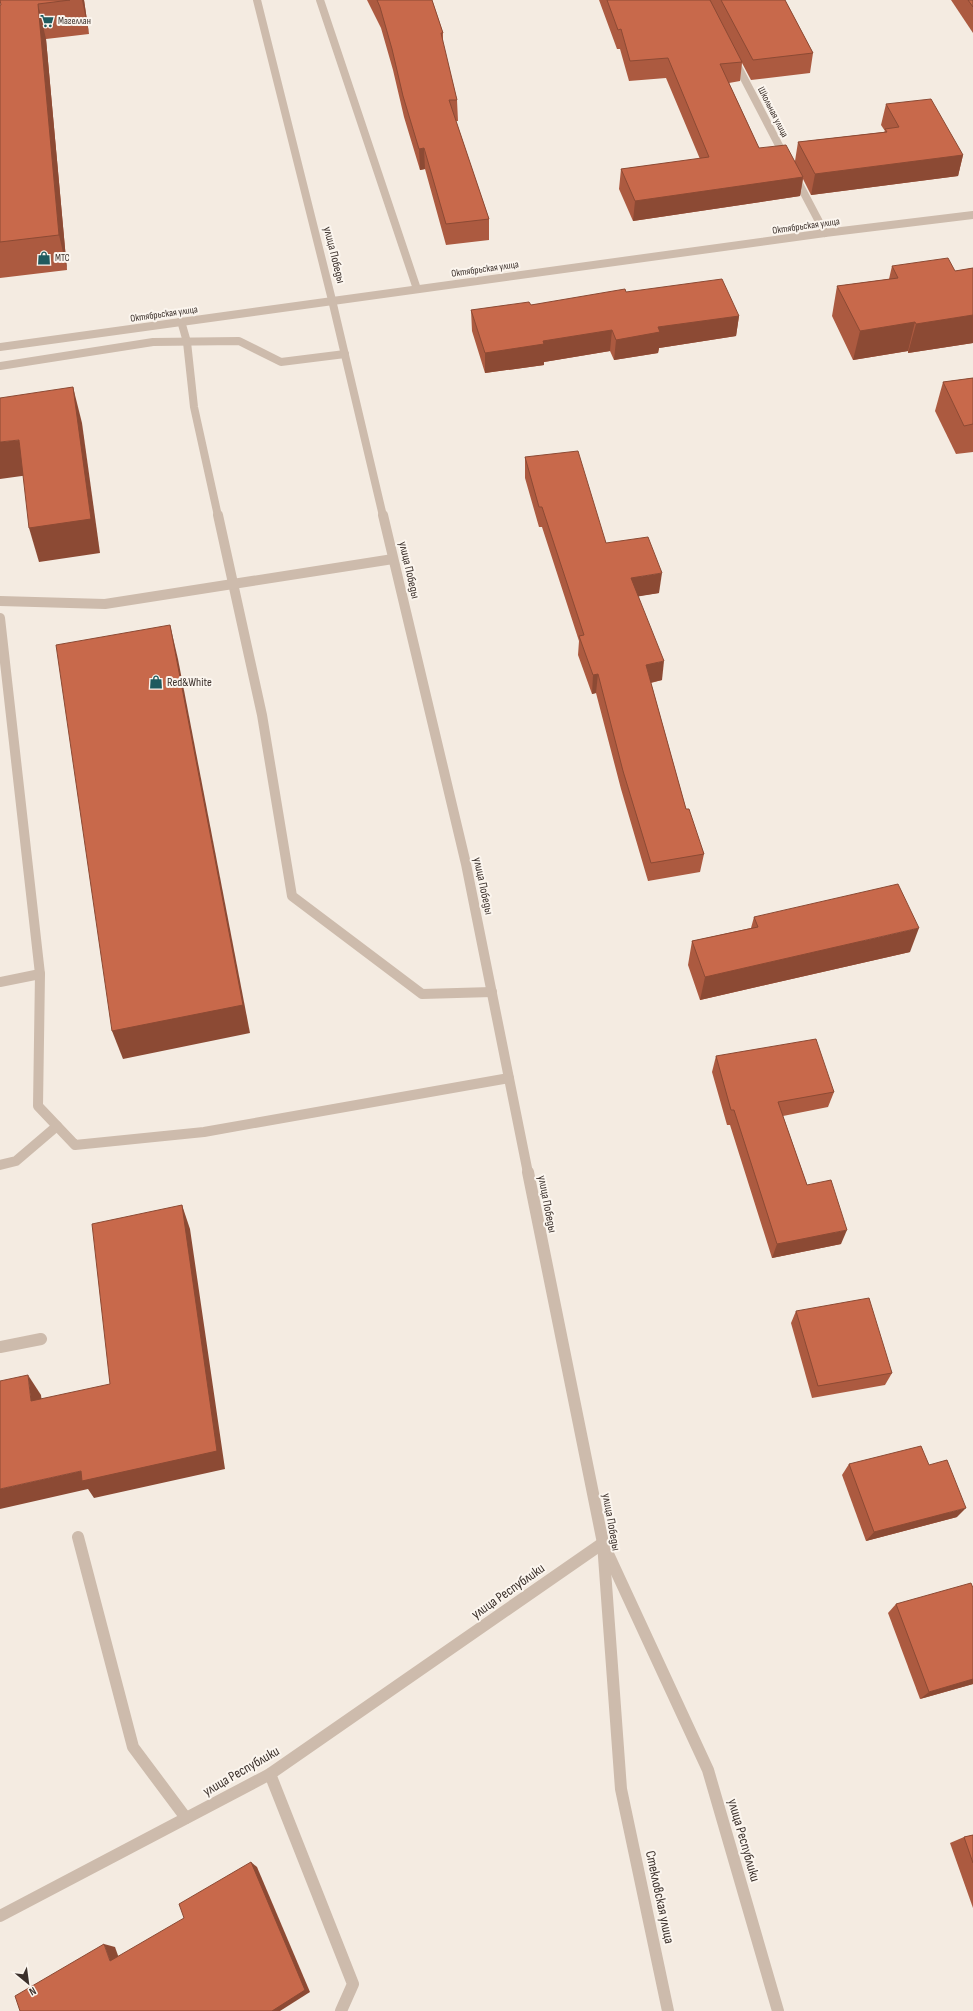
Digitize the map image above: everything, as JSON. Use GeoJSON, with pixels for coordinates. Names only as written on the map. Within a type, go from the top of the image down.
{"type":"FeatureCollection","features":[{"type":"Feature","properties":{"kind":"street","name":"улица Победы"},"geometry":{"type":"LineString","coordinates":[[257,0],[332,300],[466,864],[603,1543],[621,1789]]}},
{"type":"Feature","properties":{"kind":"street"},"geometry":{"type":"LineString","coordinates":[[320,0],[417,289]]}},
{"type":"Feature","properties":{"kind":"street","name":"Школьная улица"},"geometry":{"type":"LineString","coordinates":[[733,56],[788,163]]}},
{"type":"Feature","properties":{"kind":"street"},"geometry":{"type":"LineString","coordinates":[[792,170],[825,233]]}},
{"type":"Feature","properties":{"kind":"street","name":"Октябрьская улица"},"geometry":{"type":"LineString","coordinates":[[0,347],[825,233],[973,215]]}},
{"type":"Feature","properties":{"kind":"street"},"geometry":{"type":"LineString","coordinates":[[181,321],[187,342],[194,407],[262,715],[292,896],[422,994],[492,992]]}},
{"type":"Feature","properties":{"kind":"street"},"geometry":{"type":"LineString","coordinates":[[0,366],[153,342],[239,341],[280,362],[345,354]]}},
{"type":"Feature","properties":{"kind":"street"},"geometry":{"type":"LineString","coordinates":[[0,601],[105,604],[233,582],[393,559]]}},
{"type":"Feature","properties":{"kind":"street"},"geometry":{"type":"LineString","coordinates":[[0,618],[40,974],[38,1106],[75,1145],[204,1132],[509,1078]]}},
{"type":"Feature","properties":{"kind":"street"},"geometry":{"type":"LineString","coordinates":[[0,982],[40,974]]}},
{"type":"Feature","properties":{"kind":"street"},"geometry":{"type":"LineString","coordinates":[[0,1165],[16,1161],[57,1126]]}},
{"type":"Feature","properties":{"kind":"street"},"geometry":{"type":"LineString","coordinates":[[0,1347],[41,1339]]}},
{"type":"Feature","properties":{"kind":"street"},"geometry":{"type":"LineString","coordinates":[[78,1537],[133,1747],[186,1818]]}},
{"type":"Feature","properties":{"kind":"street","name":"улица Республики"},"geometry":{"type":"LineString","coordinates":[[0,1916],[270,1774],[603,1543],[708,1770],[778,2011]]}},
{"type":"Feature","properties":{"kind":"street"},"geometry":{"type":"LineString","coordinates":[[270,1774],[353,1984],[341,2011]]}},
{"type":"Feature","properties":{"kind":"street","name":"Стекловская улица"},"geometry":{"type":"LineString","coordinates":[[621,1789],[668,2011]]}},
{"type":"Feature","properties":{"kind":"building"},"geometry":{"type":"Polygon","coordinates":[[[0,0],[70,0],[38,4],[59,235],[0,242],[0,0]]]}},
{"type":"Feature","properties":{"kind":"building"},"geometry":{"type":"Polygon","coordinates":[[[377,0],[432,0],[443,33],[441,33],[457,100],[449,100],[489,219],[446,224],[424,148],[419,149],[377,0]]]}},
{"type":"Feature","properties":{"kind":"building"},"geometry":{"type":"Polygon","coordinates":[[[607,0],[710,0],[742,62],[720,64],[759,148],[786,145],[803,177],[635,201],[621,169],[709,157],[668,58],[630,61],[621,29],[618,30],[607,0]]]}},
{"type":"Feature","properties":{"kind":"building"},"geometry":{"type":"Polygon","coordinates":[[[721,0],[785,0],[813,53],[753,60],[721,0]]]}},
{"type":"Feature","properties":{"kind":"building"},"geometry":{"type":"Polygon","coordinates":[[[968,0],[973,0],[973,7],[968,0]]]}},
{"type":"Feature","properties":{"kind":"building"},"geometry":{"type":"Polygon","coordinates":[[[931,99],[963,155],[815,174],[798,142],[887,132],[885,129],[899,127],[886,104],[931,99]]]}},
{"type":"Feature","properties":{"kind":"building"},"geometry":{"type":"Polygon","coordinates":[[[948,258],[955,271],[973,268],[973,315],[916,324],[915,322],[860,331],[837,286],[898,278],[892,266],[948,258]]]}},
{"type":"Feature","properties":{"kind":"building"},"geometry":{"type":"Polygon","coordinates":[[[722,279],[739,316],[658,327],[660,332],[616,340],[612,330],[543,341],[544,344],[485,353],[471,310],[529,302],[531,305],[625,289],[626,292],[722,279]]]}},
{"type":"Feature","properties":{"kind":"building"},"geometry":{"type":"Polygon","coordinates":[[[973,378],[973,424],[964,426],[943,382],[973,378]]]}},
{"type":"Feature","properties":{"kind":"building"},"geometry":{"type":"Polygon","coordinates":[[[73,387],[91,519],[29,528],[19,440],[0,442],[0,398],[73,387]]]}},
{"type":"Feature","properties":{"kind":"building"},"geometry":{"type":"Polygon","coordinates":[[[578,451],[606,543],[648,537],[662,573],[631,578],[664,661],[646,665],[686,809],[689,809],[704,854],[651,863],[623,771],[598,674],[593,675],[579,636],[584,635],[542,507],[539,507],[525,457],[578,451]]]}},
{"type":"Feature","properties":{"kind":"building"},"geometry":{"type":"Polygon","coordinates":[[[170,625],[243,1005],[112,1031],[56,645],[170,625]]]}},
{"type":"Feature","properties":{"kind":"building"},"geometry":{"type":"Polygon","coordinates":[[[898,884],[919,928],[705,977],[692,941],[758,927],[754,917],[898,884]]]}},
{"type":"Feature","properties":{"kind":"building"},"geometry":{"type":"Polygon","coordinates":[[[816,1039],[834,1092],[778,1102],[807,1185],[831,1180],[847,1230],[777,1244],[734,1110],[731,1110],[716,1056],[816,1039]]]}},
{"type":"Feature","properties":{"kind":"building"},"geometry":{"type":"Polygon","coordinates":[[[182,1205],[217,1451],[82,1481],[81,1471],[0,1489],[0,1381],[28,1375],[31,1401],[110,1384],[92,1224],[182,1205]]]}},
{"type":"Feature","properties":{"kind":"building"},"geometry":{"type":"Polygon","coordinates":[[[869,1298],[892,1373],[818,1386],[796,1311],[869,1298]]]}},
{"type":"Feature","properties":{"kind":"building"},"geometry":{"type":"Polygon","coordinates":[[[921,1446],[929,1465],[947,1460],[966,1508],[874,1532],[849,1464],[921,1446]]]}},
{"type":"Feature","properties":{"kind":"building"},"geometry":{"type":"Polygon","coordinates":[[[971,1583],[973,1588],[973,1679],[929,1692],[896,1604],[971,1583]]]}},
{"type":"Feature","properties":{"kind":"building"},"geometry":{"type":"Polygon","coordinates":[[[973,1835],[973,1863],[964,1837],[973,1835]]]}},
{"type":"Feature","properties":{"kind":"building"},"geometry":{"type":"Polygon","coordinates":[[[251,1862],[305,1990],[272,2011],[20,2011],[15,1996],[104,1944],[110,1961],[184,1918],[179,1904],[251,1862]]]}},
{"type":"Feature","properties":{"kind":"place","name":"Магеллан"},"geometry":{"type":"Point","coordinates":[47,21]}},
{"type":"Feature","properties":{"kind":"place","name":"МТС"},"geometry":{"type":"Point","coordinates":[44,258]}},
{"type":"Feature","properties":{"kind":"place","name":"Red&White"},"geometry":{"type":"Point","coordinates":[156,682]}}]}
